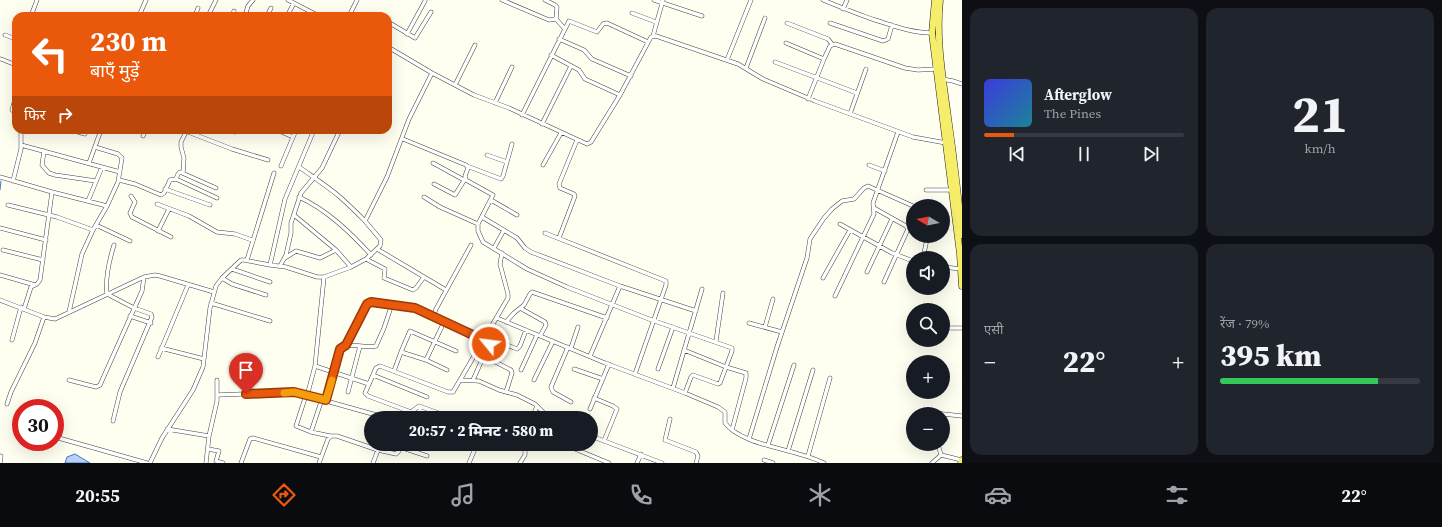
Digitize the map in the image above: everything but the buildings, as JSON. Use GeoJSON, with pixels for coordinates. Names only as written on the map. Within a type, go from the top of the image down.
{"type":"FeatureCollection","features":[{"type":"Feature","properties":{"kind":"main road"},"geometry":{"type":"LineString","coordinates":[[935,0],[932,33],[936,69],[940,79],[955,167],[962,235]]}},
{"type":"Feature","properties":{"kind":"main road"},"geometry":{"type":"LineString","coordinates":[[940,0],[938,25],[940,79],[946,143],[962,269],[962,286]]}},
{"type":"Feature","properties":{"kind":"street"},"geometry":{"type":"LineString","coordinates":[[32,12],[37,0]]}},
{"type":"Feature","properties":{"kind":"street"},"geometry":{"type":"LineString","coordinates":[[141,12],[146,0]]}},
{"type":"Feature","properties":{"kind":"street"},"geometry":{"type":"LineString","coordinates":[[210,12],[216,0]]}},
{"type":"Feature","properties":{"kind":"street"},"geometry":{"type":"LineString","coordinates":[[246,12],[248,6],[253,0]]}},
{"type":"Feature","properties":{"kind":"street"},"geometry":{"type":"LineString","coordinates":[[288,0],[310,12]]}},
{"type":"Feature","properties":{"kind":"street"},"geometry":{"type":"LineString","coordinates":[[351,12],[356,0]]}},
{"type":"Feature","properties":{"kind":"street"},"geometry":{"type":"LineString","coordinates":[[502,0],[549,20],[556,19]]}},
{"type":"Feature","properties":{"kind":"street"},"geometry":{"type":"LineString","coordinates":[[545,0],[557,7],[556,19],[564,28]]}},
{"type":"Feature","properties":{"kind":"street"},"geometry":{"type":"LineString","coordinates":[[654,0],[702,16]]}},
{"type":"Feature","properties":{"kind":"street"},"geometry":{"type":"LineString","coordinates":[[727,60],[751,0]]}},
{"type":"Feature","properties":{"kind":"street"},"geometry":{"type":"LineString","coordinates":[[822,0],[843,9],[892,25],[917,32],[932,33]]}},
{"type":"Feature","properties":{"kind":"street"},"geometry":{"type":"LineString","coordinates":[[843,9],[847,0]]}},
{"type":"Feature","properties":{"kind":"street"},"geometry":{"type":"LineString","coordinates":[[408,34],[425,1]]}},
{"type":"Feature","properties":{"kind":"street"},"geometry":{"type":"LineString","coordinates":[[392,49],[456,85],[587,144],[591,142],[620,95],[648,42],[653,36],[662,2]]}},
{"type":"Feature","properties":{"kind":"street"},"geometry":{"type":"LineString","coordinates":[[289,12],[294,3]]}},
{"type":"Feature","properties":{"kind":"street"},"geometry":{"type":"LineString","coordinates":[[196,12],[198,8]]}},
{"type":"Feature","properties":{"kind":"street"},"geometry":{"type":"LineString","coordinates":[[269,12],[271,8]]}},
{"type":"Feature","properties":{"kind":"street"},"geometry":{"type":"LineString","coordinates":[[392,24],[416,38],[431,12]]}},
{"type":"Feature","properties":{"kind":"street"},"geometry":{"type":"LineString","coordinates":[[632,14],[656,22]]}},
{"type":"Feature","properties":{"kind":"street"},"geometry":{"type":"LineString","coordinates":[[746,68],[765,18]]}},
{"type":"Feature","properties":{"kind":"street"},"geometry":{"type":"LineString","coordinates":[[522,115],[568,21],[570,20],[597,32],[606,22],[648,42]]}},
{"type":"Feature","properties":{"kind":"street"},"geometry":{"type":"LineString","coordinates":[[787,23],[828,39],[832,44],[905,68],[918,70],[936,69]]}},
{"type":"Feature","properties":{"kind":"street"},"geometry":{"type":"LineString","coordinates":[[830,23],[883,41],[888,39],[892,25]]}},
{"type":"Feature","properties":{"kind":"street"},"geometry":{"type":"LineString","coordinates":[[5,35],[12,38]]}},
{"type":"Feature","properties":{"kind":"street"},"geometry":{"type":"LineString","coordinates":[[653,36],[727,60],[746,68],[763,79],[808,98],[898,132],[919,139],[946,143]]}},
{"type":"Feature","properties":{"kind":"street"},"geometry":{"type":"LineString","coordinates":[[559,39],[584,50],[592,59],[631,76]]}},
{"type":"Feature","properties":{"kind":"street"},"geometry":{"type":"LineString","coordinates":[[786,43],[824,59]]}},
{"type":"Feature","properties":{"kind":"street"},"geometry":{"type":"LineString","coordinates":[[808,98],[824,59],[832,44]]}},
{"type":"Feature","properties":{"kind":"street"},"geometry":{"type":"LineString","coordinates":[[456,85],[475,45]]}},
{"type":"Feature","properties":{"kind":"street"},"geometry":{"type":"LineString","coordinates":[[551,55],[580,71],[585,80],[620,95]]}},
{"type":"Feature","properties":{"kind":"street"},"geometry":{"type":"LineString","coordinates":[[2,59],[12,63]]}},
{"type":"Feature","properties":{"kind":"street"},"geometry":{"type":"LineString","coordinates":[[775,62],[857,93]]}},
{"type":"Feature","properties":{"kind":"street"},"geometry":{"type":"LineString","coordinates":[[542,124],[571,66]]}},
{"type":"Feature","properties":{"kind":"street"},"geometry":{"type":"LineString","coordinates":[[495,103],[512,67]]}},
{"type":"Feature","properties":{"kind":"street"},"geometry":{"type":"LineString","coordinates":[[850,114],[866,69]]}},
{"type":"Feature","properties":{"kind":"street"},"geometry":{"type":"LineString","coordinates":[[365,221],[403,139],[409,119],[432,73]]}},
{"type":"Feature","properties":{"kind":"street"},"geometry":{"type":"LineString","coordinates":[[940,79],[962,84]]}},
{"type":"Feature","properties":{"kind":"street"},"geometry":{"type":"LineString","coordinates":[[835,296],[874,214],[873,203],[879,190],[898,132]]}},
{"type":"Feature","properties":{"kind":"street"},"geometry":{"type":"LineString","coordinates":[[543,164],[561,133]]}},
{"type":"Feature","properties":{"kind":"street"},"geometry":{"type":"LineString","coordinates":[[13,181],[21,145],[21,134]]}},
{"type":"Feature","properties":{"kind":"street"},"geometry":{"type":"LineString","coordinates":[[89,163],[100,134]]}},
{"type":"Feature","properties":{"kind":"street"},"geometry":{"type":"LineString","coordinates":[[183,173],[184,158],[181,142],[184,134]]}},
{"type":"Feature","properties":{"kind":"street"},"geometry":{"type":"LineString","coordinates":[[196,134],[232,149],[268,160]]}},
{"type":"Feature","properties":{"kind":"street"},"geometry":{"type":"LineString","coordinates":[[286,134],[293,137]]}},
{"type":"Feature","properties":{"kind":"street"},"geometry":{"type":"LineString","coordinates":[[280,166],[294,134]]}},
{"type":"Feature","properties":{"kind":"street"},"geometry":{"type":"LineString","coordinates":[[270,265],[283,205],[312,134]]}},
{"type":"Feature","properties":{"kind":"street"},"geometry":{"type":"LineString","coordinates":[[280,266],[285,258],[299,197],[302,191],[322,168],[338,134]]}},
{"type":"Feature","properties":{"kind":"street"},"geometry":{"type":"LineString","coordinates":[[403,139],[501,179],[512,144]]}},
{"type":"Feature","properties":{"kind":"street"},"geometry":{"type":"LineString","coordinates":[[559,238],[575,196],[574,194],[560,188],[559,184],[577,140]]}},
{"type":"Feature","properties":{"kind":"street"},"geometry":{"type":"LineString","coordinates":[[21,145],[120,172]]}},
{"type":"Feature","properties":{"kind":"street"},"geometry":{"type":"LineString","coordinates":[[69,312],[82,254],[92,230],[107,206],[119,180],[122,158],[120,155],[95,146]]}},
{"type":"Feature","properties":{"kind":"street"},"geometry":{"type":"LineString","coordinates":[[44,151],[42,165],[49,173],[96,181]]}},
{"type":"Feature","properties":{"kind":"street"},"geometry":{"type":"LineString","coordinates":[[487,155],[507,162]]}},
{"type":"Feature","properties":{"kind":"street"},"geometry":{"type":"LineString","coordinates":[[433,163],[493,195],[478,224],[477,229],[482,241],[534,272],[567,287],[655,321],[716,341],[732,348],[721,382],[719,384],[692,375],[685,393]]}},
{"type":"Feature","properties":{"kind":"street"},"geometry":{"type":"LineString","coordinates":[[869,165],[885,171]]}},
{"type":"Feature","properties":{"kind":"street"},"geometry":{"type":"LineString","coordinates":[[434,184],[455,195],[465,179],[468,166]]}},
{"type":"Feature","properties":{"kind":"street"},"geometry":{"type":"LineString","coordinates":[[88,201],[102,167]]}},
{"type":"Feature","properties":{"kind":"street"},"geometry":{"type":"LineString","coordinates":[[150,463],[162,438],[193,390],[203,367],[211,303],[214,292],[222,278],[241,260],[280,266],[317,277],[324,277],[351,267],[366,259],[381,244],[381,240],[365,221],[341,198],[299,167]]}},
{"type":"Feature","properties":{"kind":"street"},"geometry":{"type":"LineString","coordinates":[[176,179],[180,172],[216,188]]}},
{"type":"Feature","properties":{"kind":"street"},"geometry":{"type":"LineString","coordinates":[[247,260],[274,173]]}},
{"type":"Feature","properties":{"kind":"street"},"geometry":{"type":"LineString","coordinates":[[0,177],[107,206]]}},
{"type":"Feature","properties":{"kind":"street"},"geometry":{"type":"LineString","coordinates":[[119,180],[135,184],[157,194],[162,194],[170,180],[176,179],[217,198]]}},
{"type":"Feature","properties":{"kind":"street"},"geometry":{"type":"LineString","coordinates":[[749,439],[782,332],[807,258],[809,243],[812,235],[824,218],[839,203],[854,199],[867,186],[871,186],[906,203]]}},
{"type":"Feature","properties":{"kind":"street"},"geometry":{"type":"LineString","coordinates":[[165,189],[210,205]]}},
{"type":"Feature","properties":{"kind":"street"},"geometry":{"type":"LineString","coordinates":[[926,190],[952,190]]}},
{"type":"Feature","properties":{"kind":"street"},"geometry":{"type":"LineString","coordinates":[[12,340],[22,308],[32,287],[39,283],[40,280],[52,192]]}},
{"type":"Feature","properties":{"kind":"street"},"geometry":{"type":"LineString","coordinates":[[131,196],[136,202],[130,213],[131,216],[171,237]]}},
{"type":"Feature","properties":{"kind":"street"},"geometry":{"type":"LineString","coordinates":[[299,197],[313,204],[336,221],[371,255]]}},
{"type":"Feature","properties":{"kind":"street"},"geometry":{"type":"LineString","coordinates":[[424,197],[440,207],[478,224]]}},
{"type":"Feature","properties":{"kind":"street"},"geometry":{"type":"LineString","coordinates":[[491,200],[517,215]]}},
{"type":"Feature","properties":{"kind":"street"},"geometry":{"type":"LineString","coordinates":[[157,204],[189,216],[217,232],[235,234],[252,240]]}},
{"type":"Feature","properties":{"kind":"street"},"geometry":{"type":"LineString","coordinates":[[8,205],[58,217],[92,230]]}},
{"type":"Feature","properties":{"kind":"street"},"geometry":{"type":"LineString","coordinates":[[874,208],[906,226],[908,229],[884,282]]}},
{"type":"Feature","properties":{"kind":"street"},"geometry":{"type":"LineString","coordinates":[[158,231],[169,209]]}},
{"type":"Feature","properties":{"kind":"street"},"geometry":{"type":"LineString","coordinates":[[294,215],[336,250],[351,267]]}},
{"type":"Feature","properties":{"kind":"street"},"geometry":{"type":"LineString","coordinates":[[482,217],[517,238],[531,252],[620,286],[696,311]]}},
{"type":"Feature","properties":{"kind":"street"},"geometry":{"type":"LineString","coordinates":[[867,272],[892,218]]}},
{"type":"Feature","properties":{"kind":"street"},"geometry":{"type":"LineString","coordinates":[[840,224],[879,246],[906,258]]}},
{"type":"Feature","properties":{"kind":"street"},"geometry":{"type":"LineString","coordinates":[[96,225],[130,241]]}},
{"type":"Feature","properties":{"kind":"street"},"geometry":{"type":"LineString","coordinates":[[0,228],[46,240]]}},
{"type":"Feature","properties":{"kind":"street"},"geometry":{"type":"LineString","coordinates":[[494,248],[504,230]]}},
{"type":"Feature","properties":{"kind":"street"},"geometry":{"type":"LineString","coordinates":[[823,278],[850,230]]}},
{"type":"Feature","properties":{"kind":"street"},"geometry":{"type":"LineString","coordinates":[[545,233],[664,280],[666,285],[655,321],[635,374]]}},
{"type":"Feature","properties":{"kind":"street"},"geometry":{"type":"LineString","coordinates":[[107,294],[109,264],[114,245]]}},
{"type":"Feature","properties":{"kind":"street"},"geometry":{"type":"LineString","coordinates":[[433,317],[471,245]]}},
{"type":"Feature","properties":{"kind":"street"},"geometry":{"type":"LineString","coordinates":[[377,249],[446,290]]}},
{"type":"Feature","properties":{"kind":"street"},"geometry":{"type":"LineString","coordinates":[[3,250],[43,260]]}},
{"type":"Feature","properties":{"kind":"street"},"geometry":{"type":"LineString","coordinates":[[285,258],[296,251],[320,258],[336,250]]}},
{"type":"Feature","properties":{"kind":"street"},"geometry":{"type":"LineString","coordinates":[[408,411],[368,396],[365,393],[376,368],[380,366],[449,393],[453,392],[508,296],[500,264],[502,253]]}},
{"type":"Feature","properties":{"kind":"street"},"geometry":{"type":"LineString","coordinates":[[366,259],[385,270],[384,278],[413,290],[424,277]]}},
{"type":"Feature","properties":{"kind":"street"},"geometry":{"type":"LineString","coordinates":[[950,268],[962,269]]}},
{"type":"Feature","properties":{"kind":"street"},"geometry":{"type":"LineString","coordinates":[[232,269],[270,282]]}},
{"type":"Feature","properties":{"kind":"street"},"geometry":{"type":"LineString","coordinates":[[0,275],[35,285]]}},
{"type":"Feature","properties":{"kind":"street"},"geometry":{"type":"LineString","coordinates":[[0,300],[44,317],[55,319],[144,277],[155,275],[214,292]]}},
{"type":"Feature","properties":{"kind":"street"},"geometry":{"type":"LineString","coordinates":[[69,380],[96,387],[100,385],[142,292],[144,277]]}},
{"type":"Feature","properties":{"kind":"street"},"geometry":{"type":"LineString","coordinates":[[324,277],[315,366],[307,396],[296,426],[311,432],[337,436],[364,445]]}},
{"type":"Feature","properties":{"kind":"street"},"geometry":{"type":"LineString","coordinates":[[222,278],[232,284],[266,295]]}},
{"type":"Feature","properties":{"kind":"street"},"geometry":{"type":"LineString","coordinates":[[158,357],[188,284]]}},
{"type":"Feature","properties":{"kind":"street"},"geometry":{"type":"LineString","coordinates":[[590,356],[620,286]]}},
{"type":"Feature","properties":{"kind":"street"},"geometry":{"type":"LineString","coordinates":[[673,388],[702,289]]}},
{"type":"Feature","properties":{"kind":"street"},"geometry":{"type":"LineString","coordinates":[[506,322],[524,305],[530,294],[534,292],[607,318]]}},
{"type":"Feature","properties":{"kind":"street"},"geometry":{"type":"LineString","coordinates":[[716,341],[723,293]]}},
{"type":"Feature","properties":{"kind":"street"},"geometry":{"type":"LineString","coordinates":[[107,294],[134,308],[151,314],[152,317],[151,323],[120,392],[113,421]]}},
{"type":"Feature","properties":{"kind":"street"},"geometry":{"type":"LineString","coordinates":[[765,327],[773,299]]}},
{"type":"Feature","properties":{"kind":"street"},"geometry":{"type":"LineString","coordinates":[[311,432],[321,402],[326,402],[340,349],[346,345],[368,302],[415,308],[489,343]]}},
{"type":"Feature","properties":{"kind":"street"},"geometry":{"type":"LineString","coordinates":[[211,303],[270,321]]}},
{"type":"Feature","properties":{"kind":"street"},"geometry":{"type":"LineString","coordinates":[[346,345],[371,347],[378,344],[392,304]]}},
{"type":"Feature","properties":{"kind":"street"},"geometry":{"type":"LineString","coordinates":[[520,308],[545,322],[546,325],[538,335],[521,370]]}},
{"type":"Feature","properties":{"kind":"street"},"geometry":{"type":"LineString","coordinates":[[130,316],[151,323]]}},
{"type":"Feature","properties":{"kind":"street"},"geometry":{"type":"LineString","coordinates":[[7,404],[11,392],[35,344],[44,317]]}},
{"type":"Feature","properties":{"kind":"street"},"geometry":{"type":"LineString","coordinates":[[496,318],[609,364],[673,388],[724,410],[724,424],[744,438],[808,456],[824,463]]}},
{"type":"Feature","properties":{"kind":"street"},"geometry":{"type":"LineString","coordinates":[[426,360],[444,322]]}},
{"type":"Feature","properties":{"kind":"street"},"geometry":{"type":"LineString","coordinates":[[749,323],[782,332]]}},
{"type":"Feature","properties":{"kind":"street"},"geometry":{"type":"LineString","coordinates":[[571,402],[553,392],[551,388],[578,327]]}},
{"type":"Feature","properties":{"kind":"street"},"geometry":{"type":"LineString","coordinates":[[658,370],[673,327]]}},
{"type":"Feature","properties":{"kind":"street"},"geometry":{"type":"LineString","coordinates":[[950,328],[962,328]]}},
{"type":"Feature","properties":{"kind":"street"},"geometry":{"type":"LineString","coordinates":[[473,380],[489,343],[494,340],[517,349],[520,346],[526,330]]}},
{"type":"Feature","properties":{"kind":"street"},"geometry":{"type":"LineString","coordinates":[[394,371],[410,331],[456,351]]}},
{"type":"Feature","properties":{"kind":"street"},"geometry":{"type":"LineString","coordinates":[[534,380],[553,341]]}},
{"type":"Feature","properties":{"kind":"street"},"geometry":{"type":"LineString","coordinates":[[348,392],[360,346]]}},
{"type":"Feature","properties":{"kind":"street"},"geometry":{"type":"LineString","coordinates":[[162,348],[204,359]]}},
{"type":"Feature","properties":{"kind":"street"},"geometry":{"type":"LineString","coordinates":[[684,350],[726,367],[746,372],[747,374],[732,430]]}},
{"type":"Feature","properties":{"kind":"street"},"geometry":{"type":"LineString","coordinates":[[402,352],[426,360],[447,370]]}},
{"type":"Feature","properties":{"kind":"street"},"geometry":{"type":"LineString","coordinates":[[484,356],[511,370],[512,373],[506,392]]}},
{"type":"Feature","properties":{"kind":"street"},"geometry":{"type":"LineString","coordinates":[[590,409],[609,364]]}},
{"type":"Feature","properties":{"kind":"street"},"geometry":{"type":"LineString","coordinates":[[768,445],[794,365]]}},
{"type":"Feature","properties":{"kind":"street"},"geometry":{"type":"LineString","coordinates":[[315,366],[369,384]]}},
{"type":"Feature","properties":{"kind":"street"},"geometry":{"type":"LineString","coordinates":[[574,369],[603,379]]}},
{"type":"Feature","properties":{"kind":"street"},"geometry":{"type":"LineString","coordinates":[[788,451],[813,370]]}},
{"type":"Feature","properties":{"kind":"street"},"geometry":{"type":"LineString","coordinates":[[373,375],[427,396]]}},
{"type":"Feature","properties":{"kind":"street"},"geometry":{"type":"LineString","coordinates":[[808,456],[830,378]]}},
{"type":"Feature","properties":{"kind":"street"},"geometry":{"type":"LineString","coordinates":[[206,463],[209,436],[214,414],[217,380]]}},
{"type":"Feature","properties":{"kind":"street"},"geometry":{"type":"LineString","coordinates":[[460,380],[473,380],[516,395],[537,406],[542,411]]}},
{"type":"Feature","properties":{"kind":"street"},"geometry":{"type":"LineString","coordinates":[[216,395],[294,392],[364,411]]}},
{"type":"Feature","properties":{"kind":"street"},"geometry":{"type":"LineString","coordinates":[[594,398],[617,409],[604,441]]}},
{"type":"Feature","properties":{"kind":"street"},"geometry":{"type":"LineString","coordinates":[[412,411],[416,406],[419,406],[433,411]]}},
{"type":"Feature","properties":{"kind":"street"},"geometry":{"type":"LineString","coordinates":[[535,411],[537,406]]}},
{"type":"Feature","properties":{"kind":"street"},"geometry":{"type":"LineString","coordinates":[[950,415],[962,416]]}},
{"type":"Feature","properties":{"kind":"street"},"geometry":{"type":"LineString","coordinates":[[670,419],[665,440],[696,452],[698,456],[696,463]]}},
{"type":"Feature","properties":{"kind":"street"},"geometry":{"type":"LineString","coordinates":[[168,429],[209,436]]}},
{"type":"Feature","properties":{"kind":"street"},"geometry":{"type":"LineString","coordinates":[[319,463],[330,436]]}},
{"type":"Feature","properties":{"kind":"street"},"geometry":{"type":"LineString","coordinates":[[241,463],[250,439],[253,438],[321,457]]}},
{"type":"Feature","properties":{"kind":"street"},"geometry":{"type":"LineString","coordinates":[[64,439],[147,463]]}},
{"type":"Feature","properties":{"kind":"street"},"geometry":{"type":"LineString","coordinates":[[598,439],[662,463]]}},
{"type":"Feature","properties":{"kind":"street"},"geometry":{"type":"LineString","coordinates":[[208,449],[219,451],[216,461],[223,463]]}},
{"type":"Feature","properties":{"kind":"street"},"geometry":{"type":"LineString","coordinates":[[373,463],[378,451]]}},
{"type":"Feature","properties":{"kind":"street"},"geometry":{"type":"LineString","coordinates":[[382,451],[396,454],[398,451]]}},
{"type":"Feature","properties":{"kind":"street"},"geometry":{"type":"LineString","coordinates":[[414,451],[427,456]]}},
{"type":"Feature","properties":{"kind":"street"},"geometry":{"type":"LineString","coordinates":[[469,463],[474,451]]}},
{"type":"Feature","properties":{"kind":"street"},"geometry":{"type":"LineString","coordinates":[[520,463],[525,455],[525,451]]}},
{"type":"Feature","properties":{"kind":"street"},"geometry":{"type":"LineString","coordinates":[[580,451],[609,463]]}},
{"type":"Feature","properties":{"kind":"street"},"geometry":{"type":"LineString","coordinates":[[940,451],[941,455]]}},
{"type":"Feature","properties":{"kind":"street"},"geometry":{"type":"LineString","coordinates":[[637,463],[641,454]]}},
{"type":"Feature","properties":{"kind":"street"},"geometry":{"type":"LineString","coordinates":[[941,455],[962,460]]}},
{"type":"Feature","properties":{"kind":"street"},"geometry":{"type":"LineString","coordinates":[[932,463],[941,455]]}},
{"type":"Feature","properties":{"kind":"street"},"geometry":{"type":"LineString","coordinates":[[0,463],[1,456]]}},
{"type":"Feature","properties":{"kind":"street"},"geometry":{"type":"LineString","coordinates":[[764,460],[773,463]]}},
{"type":"Feature","properties":{"kind":"water"},"geometry":{"type":"Polygon","coordinates":[[[75,454],[90,463],[65,463],[67,457],[75,454]]]}},
{"type":"Feature","properties":{"kind":"waterway"},"geometry":{"type":"LineString","coordinates":[[0,190],[1,181]]}},
{"type":"Feature","properties":{"kind":"slow traffic"},"geometry":{"type":"LineString","coordinates":[[284,393],[294,392],[326,400],[332,380]]}},
{"type":"Feature","properties":{"kind":"route"},"geometry":{"type":"LineString","coordinates":[[246,394],[294,392],[326,400],[338,353],[341,348],[346,345],[368,302],[415,308],[488,342],[489,344]]}}]}
